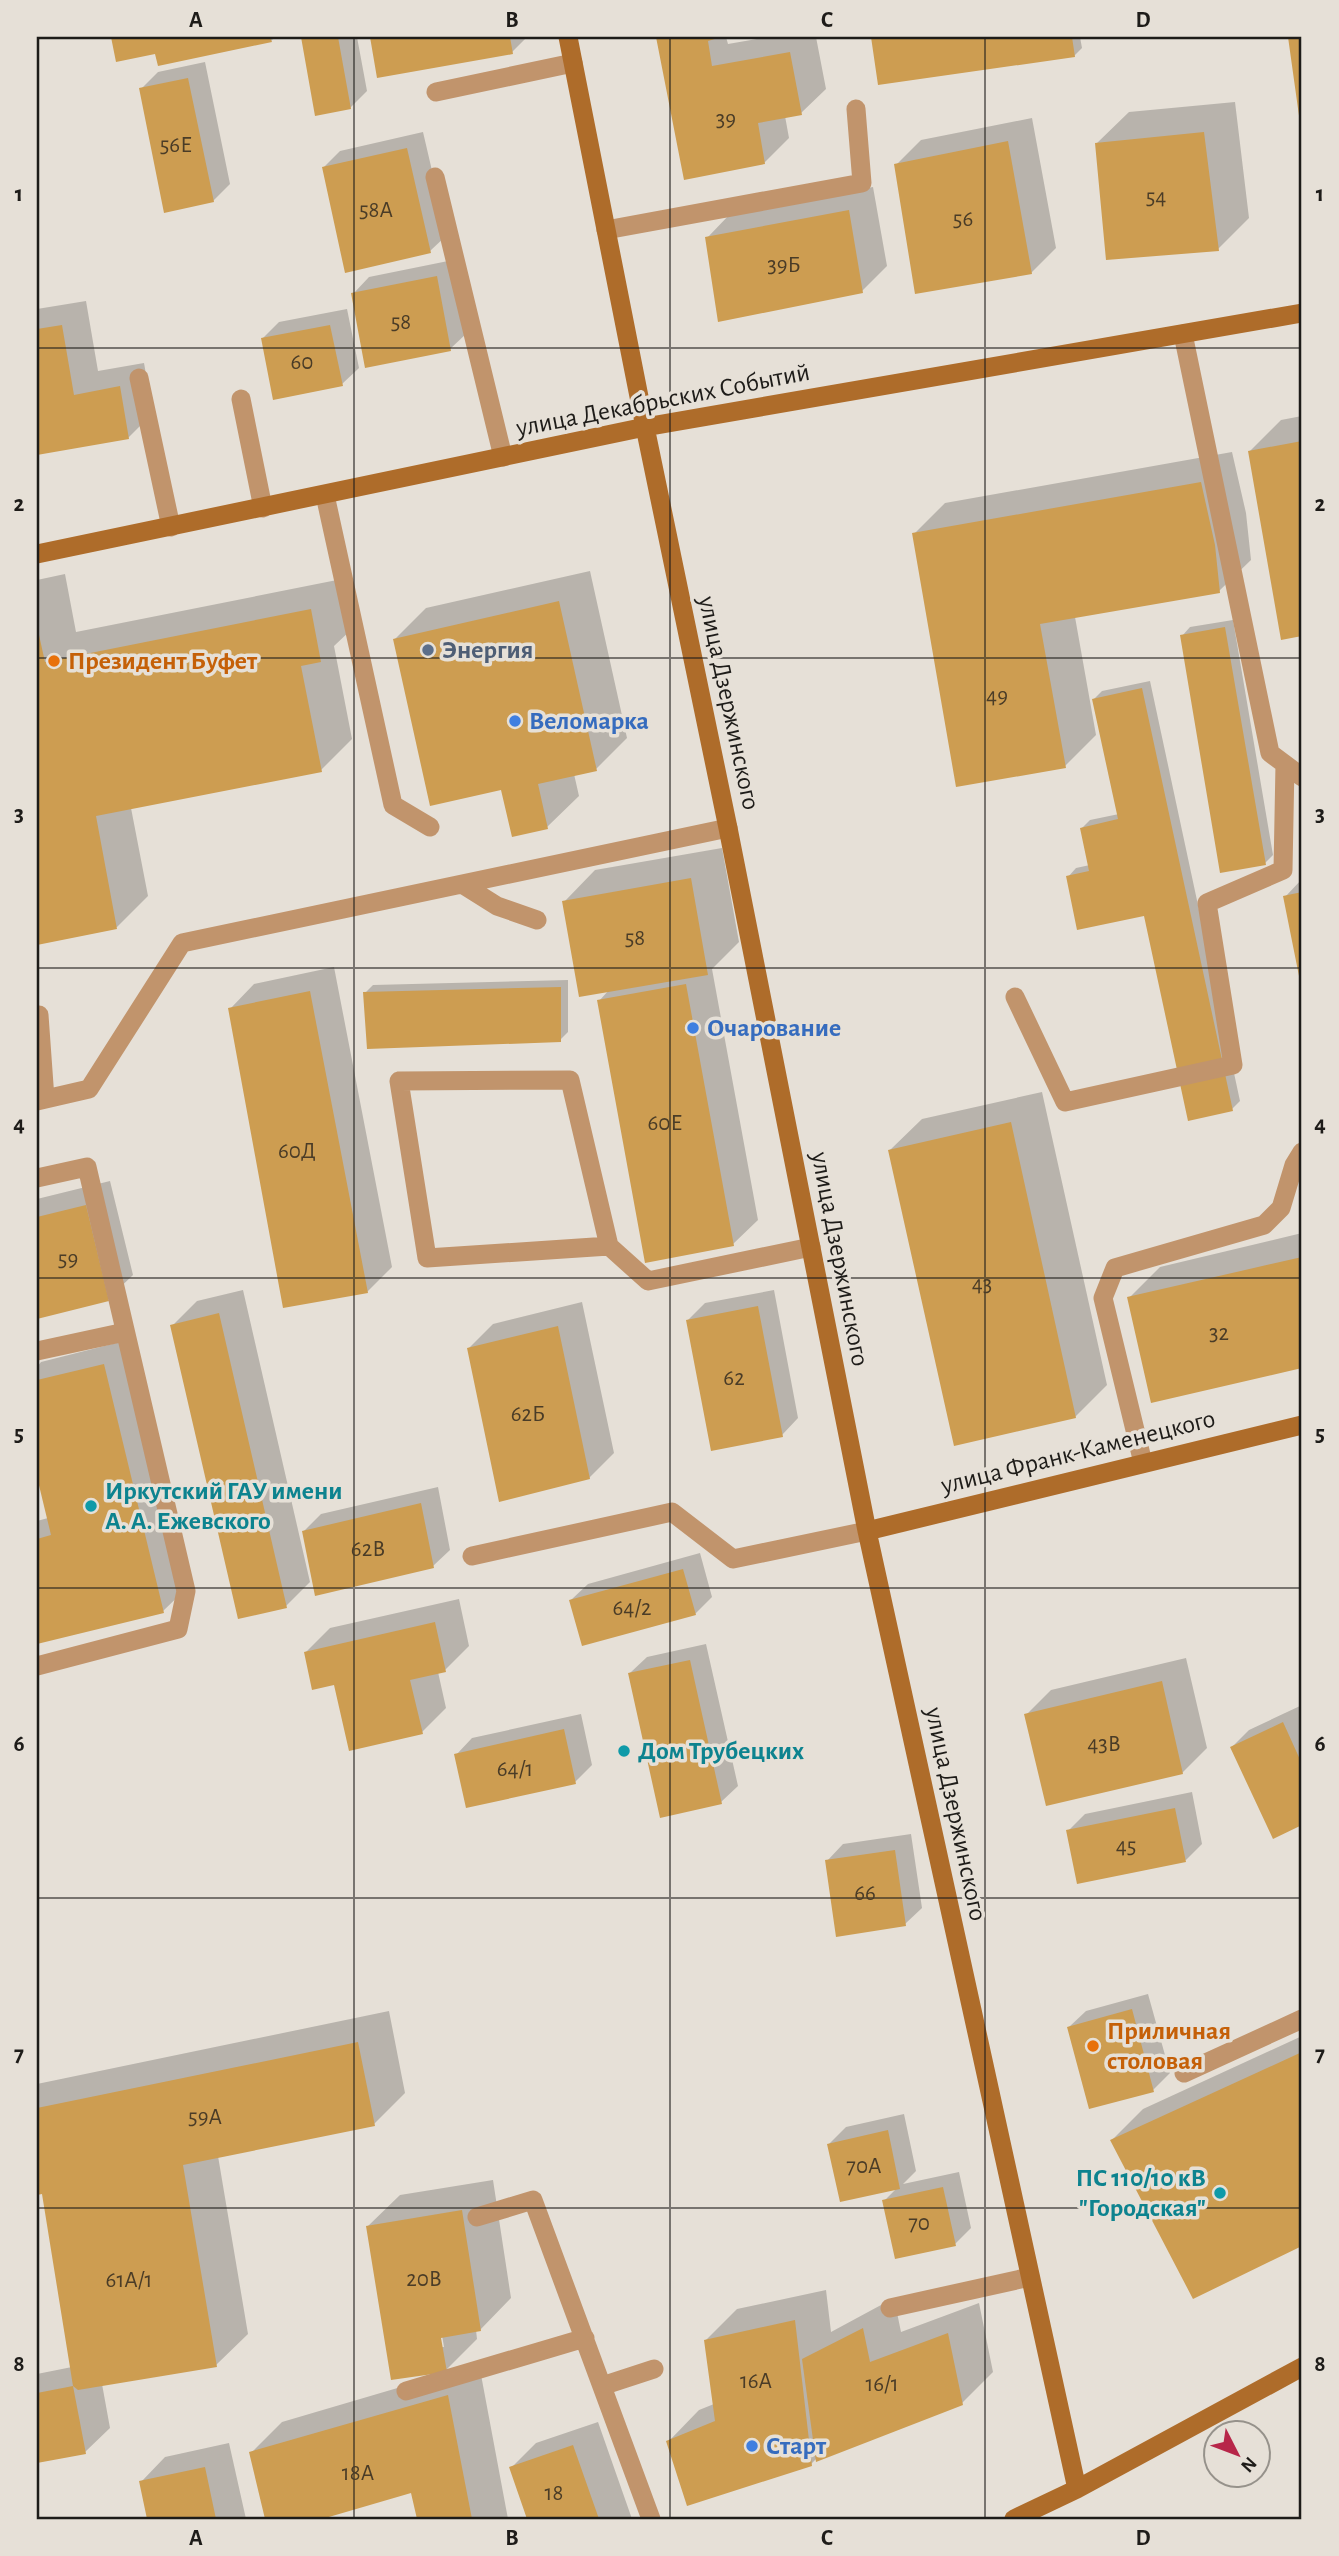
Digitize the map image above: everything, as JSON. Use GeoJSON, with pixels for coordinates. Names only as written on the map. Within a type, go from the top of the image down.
{"type":"FeatureCollection","features":[{"type":"Feature","properties":{"kind":"main road","name":"улица Дзержинского"},"geometry":{"type":"LineString","coordinates":[[568,37],[867,1531],[1077,2489]]}},
{"type":"Feature","properties":{"kind":"main road","name":"улица Декабрьских Событий"},"geometry":{"type":"LineString","coordinates":[[37,554],[645,427],[1302,313]]}},
{"type":"Feature","properties":{"kind":"main road","name":"улица Франк-Каменецкого"},"geometry":{"type":"LineString","coordinates":[[867,1531],[1302,1425]]}},
{"type":"Feature","properties":{"kind":"main road"},"geometry":{"type":"LineString","coordinates":[[1014,2519],[1077,2489],[1302,2367]]}},
{"type":"Feature","properties":{"kind":"lane"},"geometry":{"type":"LineString","coordinates":[[436,92],[573,63]]}},
{"type":"Feature","properties":{"kind":"lane"},"geometry":{"type":"LineString","coordinates":[[606,230],[862,183],[856,109]]}},
{"type":"Feature","properties":{"kind":"lane"},"geometry":{"type":"LineString","coordinates":[[435,177],[503,457]]}},
{"type":"Feature","properties":{"kind":"lane"},"geometry":{"type":"LineString","coordinates":[[1183,334],[1270,752],[1302,777]]}},
{"type":"Feature","properties":{"kind":"lane"},"geometry":{"type":"LineString","coordinates":[[139,378],[171,527]]}},
{"type":"Feature","properties":{"kind":"lane"},"geometry":{"type":"LineString","coordinates":[[241,399],[263,508]]}},
{"type":"Feature","properties":{"kind":"lane"},"geometry":{"type":"LineString","coordinates":[[325,495],[393,804],[430,827]]}},
{"type":"Feature","properties":{"kind":"lane"},"geometry":{"type":"LineString","coordinates":[[1015,997],[1065,1102],[1233,1065],[1207,903],[1283,870],[1285,764]]}},
{"type":"Feature","properties":{"kind":"lane"},"geometry":{"type":"LineString","coordinates":[[39,1016],[41,1100],[89,1089],[182,943],[728,828]]}},
{"type":"Feature","properties":{"kind":"lane"},"geometry":{"type":"LineString","coordinates":[[462,884],[497,906],[537,920]]}},
{"type":"Feature","properties":{"kind":"lane"},"geometry":{"type":"LineString","coordinates":[[608,1246],[427,1258],[399,1081],[570,1080],[608,1246],[648,1281],[811,1247]]}},
{"type":"Feature","properties":{"kind":"lane"},"geometry":{"type":"LineString","coordinates":[[1143,1463],[1103,1298],[1115,1268],[1264,1225],[1281,1208],[1294,1165],[1302,1152]]}},
{"type":"Feature","properties":{"kind":"lane"},"geometry":{"type":"LineString","coordinates":[[37,1178],[87,1167],[186,1591],[178,1629],[37,1666]]}},
{"type":"Feature","properties":{"kind":"lane"},"geometry":{"type":"LineString","coordinates":[[37,1351],[125,1332]]}},
{"type":"Feature","properties":{"kind":"lane"},"geometry":{"type":"LineString","coordinates":[[472,1556],[671,1512],[733,1559],[867,1531]]}},
{"type":"Feature","properties":{"kind":"lane"},"geometry":{"type":"LineString","coordinates":[[1184,2073],[1302,2019]]}},
{"type":"Feature","properties":{"kind":"lane"},"geometry":{"type":"LineString","coordinates":[[477,2217],[533,2200],[651,2519]]}},
{"type":"Feature","properties":{"kind":"lane"},"geometry":{"type":"LineString","coordinates":[[890,2308],[1030,2277]]}},
{"type":"Feature","properties":{"kind":"lane"},"geometry":{"type":"LineString","coordinates":[[406,2391],[584,2338]]}},
{"type":"Feature","properties":{"kind":"lane"},"geometry":{"type":"LineString","coordinates":[[602,2386],[654,2369]]}},
{"type":"Feature","properties":{"kind":"building"},"geometry":{"type":"Polygon","coordinates":[[[111,37],[270,37],[272,42],[158,66],[155,54],[116,62],[111,37]]]}},
{"type":"Feature","properties":{"kind":"building"},"geometry":{"type":"Polygon","coordinates":[[[301,37],[338,37],[351,109],[315,116],[301,37]]]}},
{"type":"Feature","properties":{"kind":"building"},"geometry":{"type":"Polygon","coordinates":[[[370,37],[510,37],[513,54],[377,78],[370,37]]]}},
{"type":"Feature","properties":{"kind":"building"},"geometry":{"type":"Polygon","coordinates":[[[656,37],[721,37],[708,41],[712,66],[790,52],[802,115],[758,123],[765,164],[684,180],[656,37]]]}},
{"type":"Feature","properties":{"kind":"building"},"geometry":{"type":"Polygon","coordinates":[[[871,37],[1072,37],[1075,57],[878,85],[871,37]]]}},
{"type":"Feature","properties":{"kind":"building"},"geometry":{"type":"Polygon","coordinates":[[[1288,37],[1302,37],[1302,130],[1301,130],[1288,37]]]}},
{"type":"Feature","properties":{"kind":"building"},"geometry":{"type":"Polygon","coordinates":[[[188,78],[214,202],[164,213],[139,88],[188,78]]]}},
{"type":"Feature","properties":{"kind":"building"},"geometry":{"type":"Polygon","coordinates":[[[1204,132],[1219,251],[1106,260],[1095,143],[1204,132]]]}},
{"type":"Feature","properties":{"kind":"building"},"geometry":{"type":"Polygon","coordinates":[[[1008,141],[1032,274],[915,294],[894,164],[1008,141]]]}},
{"type":"Feature","properties":{"kind":"building"},"geometry":{"type":"Polygon","coordinates":[[[407,148],[431,253],[345,273],[322,167],[407,148]]]}},
{"type":"Feature","properties":{"kind":"building"},"geometry":{"type":"Polygon","coordinates":[[[849,210],[863,293],[718,322],[705,237],[849,210]]]}},
{"type":"Feature","properties":{"kind":"building"},"geometry":{"type":"Polygon","coordinates":[[[437,276],[451,351],[365,368],[351,293],[437,276]]]}},
{"type":"Feature","properties":{"kind":"building"},"geometry":{"type":"Polygon","coordinates":[[[62,325],[74,395],[120,386],[129,439],[37,455],[37,329],[62,325]]]}},
{"type":"Feature","properties":{"kind":"building"},"geometry":{"type":"Polygon","coordinates":[[[330,325],[343,386],[273,400],[261,338],[330,325]]]}},
{"type":"Feature","properties":{"kind":"building"},"geometry":{"type":"Polygon","coordinates":[[[1302,441],[1302,636],[1281,640],[1248,451],[1302,441]]]}},
{"type":"Feature","properties":{"kind":"building"},"geometry":{"type":"Polygon","coordinates":[[[1201,482],[1215,545],[1220,593],[1040,624],[1066,768],[956,787],[912,533],[1201,482]]]}},
{"type":"Feature","properties":{"kind":"building"},"geometry":{"type":"Polygon","coordinates":[[[559,601],[597,771],[538,784],[548,829],[512,837],[501,790],[430,806],[393,639],[559,601]]]}},
{"type":"Feature","properties":{"kind":"building"},"geometry":{"type":"Polygon","coordinates":[[[311,609],[321,662],[301,666],[322,772],[96,816],[117,929],[37,945],[37,626],[45,662],[311,609]]]}},
{"type":"Feature","properties":{"kind":"building"},"geometry":{"type":"Polygon","coordinates":[[[1225,627],[1266,865],[1220,873],[1180,635],[1225,627]]]}},
{"type":"Feature","properties":{"kind":"building"},"geometry":{"type":"Polygon","coordinates":[[[1142,688],[1233,1111],[1188,1121],[1144,916],[1077,930],[1066,876],[1089,871],[1080,828],[1118,819],[1092,699],[1142,688]]]}},
{"type":"Feature","properties":{"kind":"building"},"geometry":{"type":"Polygon","coordinates":[[[691,878],[708,975],[579,997],[562,901],[691,878]]]}},
{"type":"Feature","properties":{"kind":"building"},"geometry":{"type":"Polygon","coordinates":[[[1302,892],[1302,986],[1301,986],[1283,896],[1302,892]]]}},
{"type":"Feature","properties":{"kind":"building"},"geometry":{"type":"Polygon","coordinates":[[[686,984],[734,1246],[645,1263],[597,1000],[686,984]]]}},
{"type":"Feature","properties":{"kind":"building"},"geometry":{"type":"Polygon","coordinates":[[[561,987],[561,1042],[367,1049],[363,992],[561,987]]]}},
{"type":"Feature","properties":{"kind":"building"},"geometry":{"type":"Polygon","coordinates":[[[310,991],[368,1293],[283,1308],[228,1008],[310,991]]]}},
{"type":"Feature","properties":{"kind":"building"},"geometry":{"type":"Polygon","coordinates":[[[1011,1122],[1076,1418],[954,1446],[888,1150],[1011,1122]]]}},
{"type":"Feature","properties":{"kind":"building"},"geometry":{"type":"Polygon","coordinates":[[[86,1205],[109,1301],[37,1319],[37,1217],[86,1205]]]}},
{"type":"Feature","properties":{"kind":"building"},"geometry":{"type":"Polygon","coordinates":[[[1302,1257],[1302,1368],[1151,1403],[1127,1297],[1302,1257]]]}},
{"type":"Feature","properties":{"kind":"building"},"geometry":{"type":"Polygon","coordinates":[[[758,1306],[783,1437],[711,1451],[686,1320],[758,1306]]]}},
{"type":"Feature","properties":{"kind":"building"},"geometry":{"type":"Polygon","coordinates":[[[219,1313],[287,1608],[238,1619],[170,1325],[219,1313]]]}},
{"type":"Feature","properties":{"kind":"building"},"geometry":{"type":"Polygon","coordinates":[[[558,1326],[590,1479],[499,1502],[467,1348],[558,1326]]]}},
{"type":"Feature","properties":{"kind":"building","name":"Иркутский ГАУ имени А. А. Ежевского"},"geometry":{"type":"Polygon","coordinates":[[[104,1364],[164,1613],[37,1644],[37,1539],[51,1535],[37,1477],[37,1380],[104,1364]]]}},
{"type":"Feature","properties":{"kind":"building"},"geometry":{"type":"Polygon","coordinates":[[[421,1503],[434,1568],[315,1596],[302,1531],[421,1503]]]}},
{"type":"Feature","properties":{"kind":"building"},"geometry":{"type":"Polygon","coordinates":[[[683,1569],[696,1615],[582,1646],[569,1600],[683,1569]]]}},
{"type":"Feature","properties":{"kind":"building"},"geometry":{"type":"Polygon","coordinates":[[[435,1622],[446,1672],[410,1680],[423,1734],[349,1751],[334,1685],[312,1690],[304,1652],[435,1622]]]}},
{"type":"Feature","properties":{"kind":"building"},"geometry":{"type":"Polygon","coordinates":[[[690,1660],[722,1804],[660,1818],[628,1673],[690,1660]]]}},
{"type":"Feature","properties":{"kind":"building"},"geometry":{"type":"Polygon","coordinates":[[[1162,1681],[1183,1774],[1046,1806],[1024,1714],[1162,1681]]]}},
{"type":"Feature","properties":{"kind":"building"},"geometry":{"type":"Polygon","coordinates":[[[1283,1722],[1302,1764],[1302,1825],[1273,1839],[1230,1747],[1283,1722]]]}},
{"type":"Feature","properties":{"kind":"building"},"geometry":{"type":"Polygon","coordinates":[[[564,1729],[576,1784],[466,1808],[454,1754],[564,1729]]]}},
{"type":"Feature","properties":{"kind":"building"},"geometry":{"type":"Polygon","coordinates":[[[1175,1808],[1186,1862],[1077,1884],[1066,1830],[1175,1808]]]}},
{"type":"Feature","properties":{"kind":"building"},"geometry":{"type":"Polygon","coordinates":[[[895,1850],[906,1926],[836,1937],[825,1860],[895,1850]]]}},
{"type":"Feature","properties":{"kind":"building"},"geometry":{"type":"Polygon","coordinates":[[[1132,2009],[1154,2092],[1089,2109],[1067,2027],[1132,2009]]]}},
{"type":"Feature","properties":{"kind":"building"},"geometry":{"type":"Polygon","coordinates":[[[358,2042],[375,2126],[183,2165],[217,2367],[78,2390],[73,2386],[42,2194],[37,2195],[37,2108],[358,2042]]]}},
{"type":"Feature","properties":{"kind":"building","name":"ПС 110/10 кВ \"Городская\""},"geometry":{"type":"Polygon","coordinates":[[[1302,2052],[1302,2246],[1193,2299],[1110,2140],[1302,2052]]]}},
{"type":"Feature","properties":{"kind":"building"},"geometry":{"type":"Polygon","coordinates":[[[888,2130],[900,2189],[840,2202],[827,2144],[888,2130]]]}},
{"type":"Feature","properties":{"kind":"building"},"geometry":{"type":"Polygon","coordinates":[[[943,2187],[956,2246],[895,2259],[882,2200],[943,2187]]]}},
{"type":"Feature","properties":{"kind":"building"},"geometry":{"type":"Polygon","coordinates":[[[462,2210],[481,2331],[441,2338],[447,2372],[391,2380],[366,2226],[462,2210]]]}},
{"type":"Feature","properties":{"kind":"building"},"geometry":{"type":"Polygon","coordinates":[[[795,2320],[812,2466],[687,2506],[666,2441],[715,2421],[704,2340],[795,2320]]]}},
{"type":"Feature","properties":{"kind":"building"},"geometry":{"type":"Polygon","coordinates":[[[863,2328],[870,2362],[948,2333],[963,2405],[816,2462],[802,2359],[863,2328]]]}},
{"type":"Feature","properties":{"kind":"building"},"geometry":{"type":"Polygon","coordinates":[[[73,2386],[86,2454],[37,2463],[37,2393],[73,2386]]]}},
{"type":"Feature","properties":{"kind":"building"},"geometry":{"type":"Polygon","coordinates":[[[448,2395],[472,2519],[417,2519],[411,2493],[322,2519],[265,2519],[249,2452],[448,2395]]]}},
{"type":"Feature","properties":{"kind":"building"},"geometry":{"type":"Polygon","coordinates":[[[573,2445],[599,2519],[527,2519],[509,2467],[573,2445]]]}},
{"type":"Feature","properties":{"kind":"building"},"geometry":{"type":"Polygon","coordinates":[[[205,2467],[216,2519],[147,2519],[139,2481],[205,2467]]]}},
{"type":"Feature","properties":{"kind":"place","name":"Энергия"},"geometry":{"type":"Point","coordinates":[428,650]}},
{"type":"Feature","properties":{"kind":"place","name":"Президент Буфет"},"geometry":{"type":"Point","coordinates":[54,661]}},
{"type":"Feature","properties":{"kind":"place","name":"Веломарка"},"geometry":{"type":"Point","coordinates":[515,721]}},
{"type":"Feature","properties":{"kind":"place","name":"Очарование"},"geometry":{"type":"Point","coordinates":[693,1028]}},
{"type":"Feature","properties":{"kind":"place","name":"Иркутский ГАУ имени А. А. Ежевского"},"geometry":{"type":"Point","coordinates":[91,1506]}},
{"type":"Feature","properties":{"kind":"place","name":"Дом Трубецких"},"geometry":{"type":"Point","coordinates":[624,1751]}},
{"type":"Feature","properties":{"kind":"place","name":"Приличная столовая"},"geometry":{"type":"Point","coordinates":[1093,2046]}},
{"type":"Feature","properties":{"kind":"place","name":"ПС 110/10 кВ \"Городская\""},"geometry":{"type":"Point","coordinates":[1220,2193]}},
{"type":"Feature","properties":{"kind":"place","name":"Старт"},"geometry":{"type":"Point","coordinates":[752,2446]}}]}
